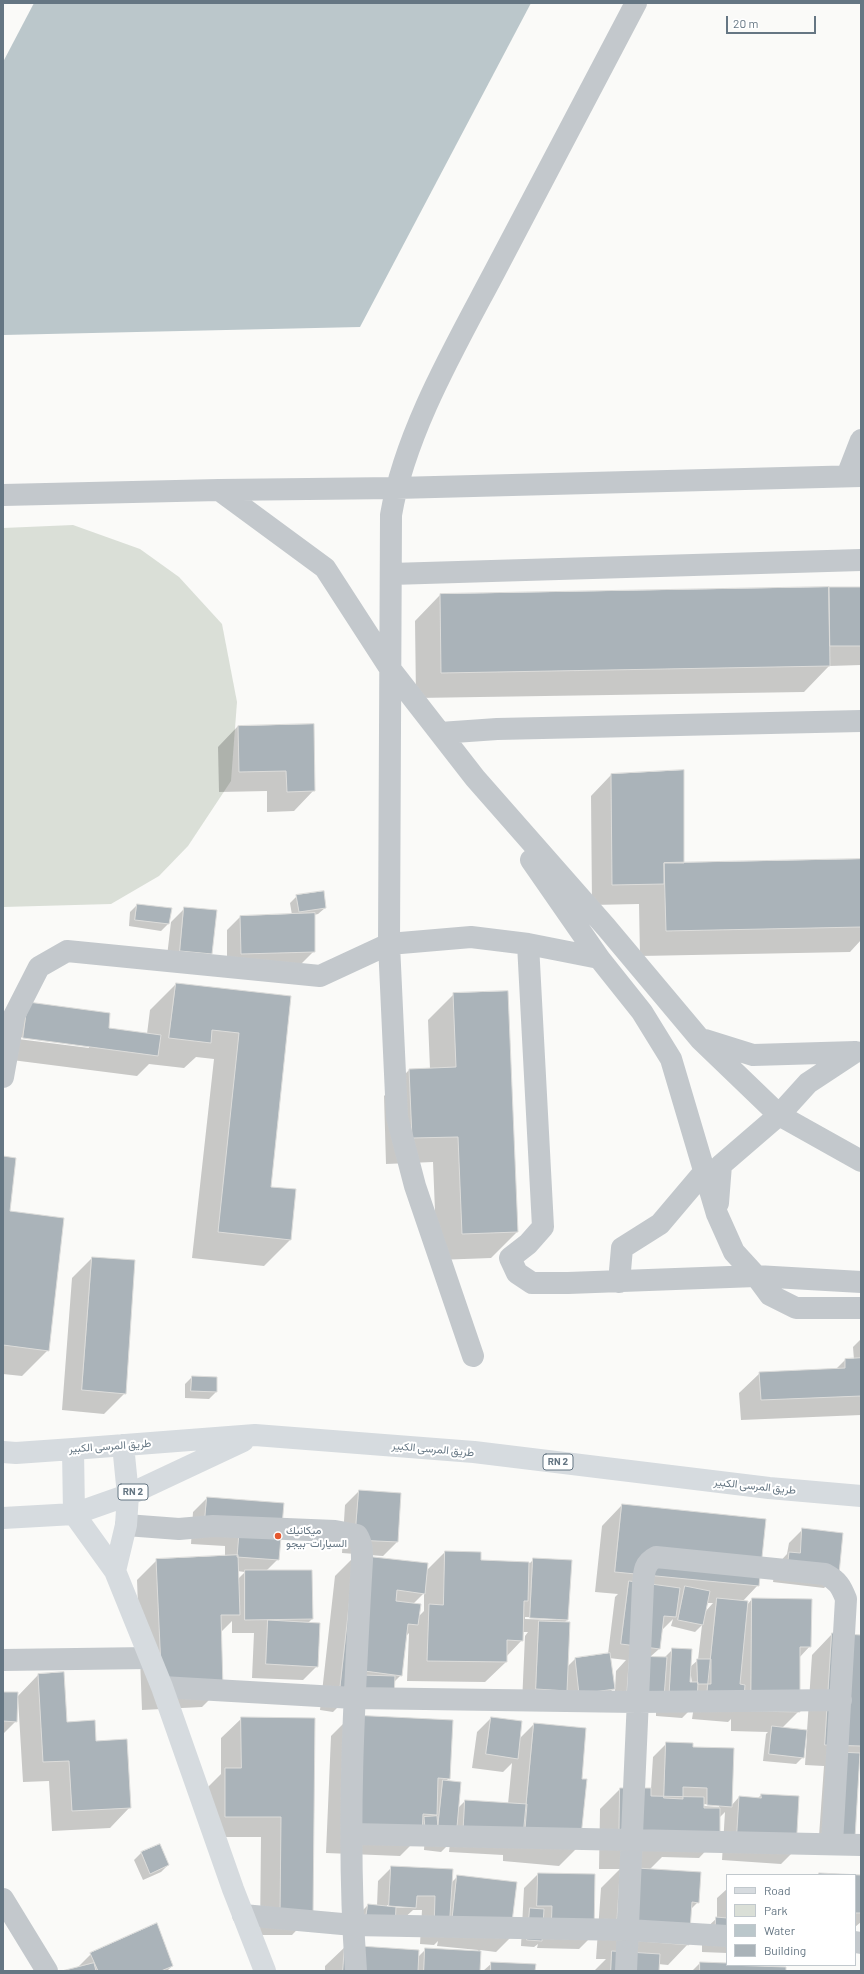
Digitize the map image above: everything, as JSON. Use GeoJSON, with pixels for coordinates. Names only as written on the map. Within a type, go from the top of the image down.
{"type":"FeatureCollection","features":[{"type":"Feature","properties":{"kind":"main road","name":"طريق المرسى الكبير"},"geometry":{"type":"LineString","coordinates":[[3,1452],[16,1453],[255,1436],[474,1452],[769,1488],[861,1496]]}},
{"type":"Feature","properties":{"kind":"main road","name":"RN 2"},"geometry":{"type":"LineString","coordinates":[[3,1518],[74,1514],[128,1495],[255,1436]]}},
{"type":"Feature","properties":{"kind":"main road"},"geometry":{"type":"LineString","coordinates":[[115,1571],[126,1525],[128,1495],[123,1445]]}},
{"type":"Feature","properties":{"kind":"main road"},"geometry":{"type":"LineString","coordinates":[[73,1449],[74,1514],[115,1571],[162,1687],[243,1915],[265,1971]]}},
{"type":"Feature","properties":{"kind":"street"},"geometry":{"type":"LineString","coordinates":[[473,1356],[415,1186],[397,1117],[389,944],[391,515],[396,488],[422,415],[463,331],[636,3]]}},
{"type":"Feature","properties":{"kind":"street"},"geometry":{"type":"LineString","coordinates":[[3,495],[396,488],[854,476],[861,440]]}},
{"type":"Feature","properties":{"kind":"street"},"geometry":{"type":"LineString","coordinates":[[219,490],[325,568],[391,670],[475,778],[599,958],[642,1012],[671,1059],[717,1214],[734,1252],[756,1276],[770,1295],[796,1308],[861,1308]]}},
{"type":"Feature","properties":{"kind":"street"},"geometry":{"type":"LineString","coordinates":[[391,574],[861,560]]}},
{"type":"Feature","properties":{"kind":"street"},"geometry":{"type":"LineString","coordinates":[[440,733],[497,729],[861,721]]}},
{"type":"Feature","properties":{"kind":"street"},"geometry":{"type":"LineString","coordinates":[[475,778],[606,927],[700,1039],[779,1115],[861,1161]]}},
{"type":"Feature","properties":{"kind":"street"},"geometry":{"type":"LineString","coordinates":[[3,1077],[14,1016],[39,967],[67,951],[320,976],[389,944],[471,937],[528,944],[599,958]]}},
{"type":"Feature","properties":{"kind":"street"},"geometry":{"type":"LineString","coordinates":[[528,944],[543,1227],[528,1244],[510,1258],[517,1273],[532,1283],[619,1282],[756,1276],[861,1282]]}},
{"type":"Feature","properties":{"kind":"street"},"geometry":{"type":"LineString","coordinates":[[700,1039],[753,1055],[858,1052]]}},
{"type":"Feature","properties":{"kind":"street"},"geometry":{"type":"LineString","coordinates":[[717,1214],[721,1165],[779,1115],[808,1083],[858,1052]]}},
{"type":"Feature","properties":{"kind":"street"},"geometry":{"type":"LineString","coordinates":[[619,1282],[622,1248],[660,1224],[704,1172]]}},
{"type":"Feature","properties":{"kind":"street"},"geometry":{"type":"LineString","coordinates":[[126,1525],[179,1529],[213,1526],[335,1531],[357,1535],[362,1545],[362,1560],[354,1698],[352,1834],[353,1925],[356,1971]]}},
{"type":"Feature","properties":{"kind":"street"},"geometry":{"type":"LineString","coordinates":[[626,1971],[638,1702],[645,1568],[647,1562],[656,1557],[825,1574],[836,1580],[841,1586],[846,1599],[832,1843]]}},
{"type":"Feature","properties":{"kind":"street"},"geometry":{"type":"LineString","coordinates":[[3,1660],[149,1658]]}},
{"type":"Feature","properties":{"kind":"street"},"geometry":{"type":"LineString","coordinates":[[162,1687],[354,1698],[638,1702],[841,1700]]}},
{"type":"Feature","properties":{"kind":"street"},"geometry":{"type":"LineString","coordinates":[[352,1834],[631,1841],[861,1844]]}},
{"type":"Feature","properties":{"kind":"street"},"geometry":{"type":"LineString","coordinates":[[3,1899],[47,1971]]}},
{"type":"Feature","properties":{"kind":"street"},"geometry":{"type":"LineString","coordinates":[[243,1915],[353,1925],[628,1930],[726,1936]]}},
{"type":"Feature","properties":{"kind":"green space"},"geometry":{"type":"Polygon","coordinates":[[[73,525],[140,549],[179,577],[222,624],[237,702],[231,781],[188,846],[159,876],[111,904],[3,907],[3,528],[73,525]]]}},
{"type":"Feature","properties":{"kind":"water"},"geometry":{"type":"Polygon","coordinates":[[[34,3],[531,3],[360,327],[3,335],[3,62],[34,3]]]}},
{"type":"Feature","properties":{"kind":"building"},"geometry":{"type":"Polygon","coordinates":[[[829,587],[861,587],[861,646],[830,646],[829,587]]]}},
{"type":"Feature","properties":{"kind":"building"},"geometry":{"type":"Polygon","coordinates":[[[829,587],[830,666],[441,673],[440,594],[829,587]]]}},
{"type":"Feature","properties":{"kind":"building"},"geometry":{"type":"Polygon","coordinates":[[[314,724],[315,791],[287,792],[286,771],[239,772],[238,726],[314,724]]]}},
{"type":"Feature","properties":{"kind":"building"},"geometry":{"type":"Polygon","coordinates":[[[684,770],[684,863],[664,863],[664,884],[612,885],[611,774],[684,770]]]}},
{"type":"Feature","properties":{"kind":"building"},"geometry":{"type":"Polygon","coordinates":[[[861,859],[861,927],[666,931],[664,863],[861,859]]]}},
{"type":"Feature","properties":{"kind":"building"},"geometry":{"type":"Polygon","coordinates":[[[324,891],[326,908],[299,912],[296,895],[324,891]]]}},
{"type":"Feature","properties":{"kind":"building"},"geometry":{"type":"Polygon","coordinates":[[[137,904],[172,908],[169,924],[135,920],[137,904]]]}},
{"type":"Feature","properties":{"kind":"building"},"geometry":{"type":"Polygon","coordinates":[[[184,907],[217,910],[212,954],[180,951],[184,907]]]}},
{"type":"Feature","properties":{"kind":"building"},"geometry":{"type":"Polygon","coordinates":[[[315,913],[315,952],[241,954],[240,916],[315,913]]]}},
{"type":"Feature","properties":{"kind":"building"},"geometry":{"type":"Polygon","coordinates":[[[176,983],[291,996],[271,1187],[296,1189],[291,1240],[218,1232],[239,1033],[212,1030],[211,1043],[169,1038],[176,983]]]}},
{"type":"Feature","properties":{"kind":"building"},"geometry":{"type":"Polygon","coordinates":[[[508,991],[518,1232],[462,1234],[458,1137],[412,1138],[409,1069],[456,1067],[453,993],[508,991]]]}},
{"type":"Feature","properties":{"kind":"building"},"geometry":{"type":"Polygon","coordinates":[[[28,1002],[110,1013],[109,1028],[161,1035],[158,1056],[23,1038],[28,1002]]]}},
{"type":"Feature","properties":{"kind":"building"},"geometry":{"type":"Polygon","coordinates":[[[3,1156],[16,1158],[10,1211],[64,1218],[49,1351],[3,1345],[3,1156]]]}},
{"type":"Feature","properties":{"kind":"building"},"geometry":{"type":"Polygon","coordinates":[[[92,1257],[135,1260],[126,1394],[82,1390],[92,1257]]]}},
{"type":"Feature","properties":{"kind":"building"},"geometry":{"type":"Polygon","coordinates":[[[861,1358],[861,1396],[761,1400],[759,1372],[845,1368],[845,1359],[861,1358]]]}},
{"type":"Feature","properties":{"kind":"building"},"geometry":{"type":"Polygon","coordinates":[[[192,1376],[217,1377],[217,1392],[191,1391],[192,1376]]]}},
{"type":"Feature","properties":{"kind":"building"},"geometry":{"type":"Polygon","coordinates":[[[359,1490],[401,1493],[398,1542],[355,1540],[359,1490]]]}},
{"type":"Feature","properties":{"kind":"building"},"geometry":{"type":"Polygon","coordinates":[[[207,1497],[284,1503],[279,1560],[237,1557],[239,1533],[204,1530],[207,1497]]]}},
{"type":"Feature","properties":{"kind":"building"},"geometry":{"type":"Polygon","coordinates":[[[622,1504],[766,1519],[759,1586],[615,1572],[622,1504]]]}},
{"type":"Feature","properties":{"kind":"building"},"geometry":{"type":"Polygon","coordinates":[[[802,1528],[843,1533],[839,1574],[787,1569],[789,1552],[800,1553],[802,1528]]]}},
{"type":"Feature","properties":{"kind":"building"},"geometry":{"type":"Polygon","coordinates":[[[445,1551],[481,1552],[481,1560],[529,1562],[528,1601],[524,1601],[523,1641],[507,1640],[507,1662],[427,1661],[429,1604],[443,1605],[445,1551]]]}},
{"type":"Feature","properties":{"kind":"building"},"geometry":{"type":"Polygon","coordinates":[[[238,1555],[240,1615],[221,1615],[223,1688],[162,1690],[156,1559],[238,1555]]]}},
{"type":"Feature","properties":{"kind":"building"},"geometry":{"type":"Polygon","coordinates":[[[355,1555],[428,1563],[425,1594],[397,1590],[396,1601],[421,1604],[418,1625],[408,1624],[402,1676],[357,1670],[354,1692],[340,1690],[355,1555]]]}},
{"type":"Feature","properties":{"kind":"building"},"geometry":{"type":"Polygon","coordinates":[[[533,1558],[572,1560],[568,1620],[530,1618],[533,1558]]]}},
{"type":"Feature","properties":{"kind":"building"},"geometry":{"type":"Polygon","coordinates":[[[245,1570],[312,1570],[313,1619],[245,1620],[245,1570]]]}},
{"type":"Feature","properties":{"kind":"building"},"geometry":{"type":"Polygon","coordinates":[[[629,1581],[680,1588],[676,1617],[664,1616],[660,1649],[621,1644],[629,1581]]]}},
{"type":"Feature","properties":{"kind":"building"},"geometry":{"type":"Polygon","coordinates":[[[685,1586],[710,1591],[703,1625],[678,1620],[685,1586]]]}},
{"type":"Feature","properties":{"kind":"building"},"geometry":{"type":"Polygon","coordinates":[[[717,1598],[748,1601],[740,1684],[745,1685],[743,1709],[706,1705],[717,1598]]]}},
{"type":"Feature","properties":{"kind":"building"},"geometry":{"type":"Polygon","coordinates":[[[752,1598],[812,1599],[811,1647],[800,1647],[800,1712],[751,1711],[752,1598]]]}},
{"type":"Feature","properties":{"kind":"building"},"geometry":{"type":"Polygon","coordinates":[[[268,1620],[320,1623],[318,1667],[266,1664],[268,1620]]]}},
{"type":"Feature","properties":{"kind":"building"},"geometry":{"type":"Polygon","coordinates":[[[539,1621],[570,1622],[567,1691],[536,1689],[539,1621]]]}},
{"type":"Feature","properties":{"kind":"building"},"geometry":{"type":"Polygon","coordinates":[[[832,1633],[861,1635],[861,1746],[825,1745],[832,1633]]]}},
{"type":"Feature","properties":{"kind":"building"},"geometry":{"type":"Polygon","coordinates":[[[672,1648],[692,1649],[690,1682],[698,1682],[697,1704],[669,1703],[672,1648]]]}},
{"type":"Feature","properties":{"kind":"building"},"geometry":{"type":"Polygon","coordinates":[[[610,1653],[615,1689],[579,1694],[575,1658],[610,1653]]]}},
{"type":"Feature","properties":{"kind":"building"},"geometry":{"type":"Polygon","coordinates":[[[630,1656],[667,1657],[664,1698],[627,1696],[630,1656]]]}},
{"type":"Feature","properties":{"kind":"building"},"geometry":{"type":"Polygon","coordinates":[[[697,1659],[711,1659],[711,1684],[698,1684],[697,1659]]]}},
{"type":"Feature","properties":{"kind":"building"},"geometry":{"type":"Polygon","coordinates":[[[64,1672],[67,1722],[95,1720],[96,1741],[127,1739],[131,1808],[72,1811],[69,1761],[43,1762],[38,1674],[64,1672]]]}},
{"type":"Feature","properties":{"kind":"building"},"geometry":{"type":"Polygon","coordinates":[[[362,1675],[395,1676],[394,1699],[361,1698],[362,1675]]]}},
{"type":"Feature","properties":{"kind":"building"},"geometry":{"type":"Polygon","coordinates":[[[3,1692],[18,1692],[17,1722],[3,1721],[3,1692]]]}},
{"type":"Feature","properties":{"kind":"building"},"geometry":{"type":"Polygon","coordinates":[[[351,1715],[453,1720],[450,1779],[438,1778],[437,1815],[423,1814],[422,1836],[346,1833],[351,1715]]]}},
{"type":"Feature","properties":{"kind":"building"},"geometry":{"type":"Polygon","coordinates":[[[241,1717],[315,1718],[313,1915],[280,1915],[281,1817],[225,1817],[225,1768],[241,1768],[241,1717]]]}},
{"type":"Feature","properties":{"kind":"building"},"geometry":{"type":"Polygon","coordinates":[[[491,1717],[522,1721],[518,1759],[486,1754],[491,1717]]]}},
{"type":"Feature","properties":{"kind":"building"},"geometry":{"type":"Polygon","coordinates":[[[534,1723],[586,1728],[582,1779],[587,1779],[580,1846],[523,1841],[534,1723]]]}},
{"type":"Feature","properties":{"kind":"building"},"geometry":{"type":"Polygon","coordinates":[[[772,1726],[807,1730],[804,1758],[769,1754],[772,1726]]]}},
{"type":"Feature","properties":{"kind":"building"},"geometry":{"type":"Polygon","coordinates":[[[666,1742],[693,1743],[693,1747],[734,1748],[732,1807],[707,1805],[707,1788],[683,1787],[683,1799],[664,1798],[666,1742]]]}},
{"type":"Feature","properties":{"kind":"building"},"geometry":{"type":"Polygon","coordinates":[[[837,1752],[860,1753],[855,1838],[832,1836],[837,1752]]]}},
{"type":"Feature","properties":{"kind":"building"},"geometry":{"type":"Polygon","coordinates":[[[443,1780],[461,1782],[456,1838],[437,1837],[443,1780]]]}},
{"type":"Feature","properties":{"kind":"building"},"geometry":{"type":"Polygon","coordinates":[[[620,1788],[651,1788],[651,1796],[704,1797],[704,1808],[720,1808],[720,1838],[619,1849],[620,1788]]]}},
{"type":"Feature","properties":{"kind":"building"},"geometry":{"type":"Polygon","coordinates":[[[761,1794],[799,1796],[796,1850],[736,1846],[739,1796],[761,1798],[761,1794]]]}},
{"type":"Feature","properties":{"kind":"building"},"geometry":{"type":"Polygon","coordinates":[[[465,1800],[527,1804],[524,1842],[463,1839],[465,1800]]]}},
{"type":"Feature","properties":{"kind":"building"},"geometry":{"type":"Polygon","coordinates":[[[437,1816],[438,1828],[425,1829],[424,1817],[437,1816]]]}},
{"type":"Feature","properties":{"kind":"building"},"geometry":{"type":"Polygon","coordinates":[[[160,1844],[169,1865],[150,1874],[141,1852],[160,1844]]]}},
{"type":"Feature","properties":{"kind":"building"},"geometry":{"type":"Polygon","coordinates":[[[391,1866],[453,1869],[449,1931],[434,1930],[435,1896],[417,1896],[416,1908],[389,1906],[391,1866]]]}},
{"type":"Feature","properties":{"kind":"building"},"geometry":{"type":"Polygon","coordinates":[[[621,1867],[701,1872],[699,1903],[692,1902],[689,1945],[616,1939],[621,1867]]]}},
{"type":"Feature","properties":{"kind":"building"},"geometry":{"type":"Polygon","coordinates":[[[538,1873],[595,1874],[594,1936],[551,1934],[552,1906],[537,1906],[538,1873]]]}},
{"type":"Feature","properties":{"kind":"building"},"geometry":{"type":"Polygon","coordinates":[[[819,1873],[840,1874],[819,1874],[819,1873]]]}},
{"type":"Feature","properties":{"kind":"building"},"geometry":{"type":"Polygon","coordinates":[[[457,1875],[517,1882],[510,1938],[451,1932],[457,1875]]]}},
{"type":"Feature","properties":{"kind":"building"},"geometry":{"type":"Polygon","coordinates":[[[856,1875],[861,1875],[861,1913],[856,1913],[856,1875]]]}},
{"type":"Feature","properties":{"kind":"building"},"geometry":{"type":"Polygon","coordinates":[[[368,1904],[396,1907],[395,1927],[365,1924],[368,1904]]]}},
{"type":"Feature","properties":{"kind":"building"},"geometry":{"type":"Polygon","coordinates":[[[530,1908],[544,1909],[542,1941],[527,1940],[530,1908]]]}},
{"type":"Feature","properties":{"kind":"building"},"geometry":{"type":"Polygon","coordinates":[[[716,1917],[726,1918],[726,1939],[715,1938],[716,1917]]]}},
{"type":"Feature","properties":{"kind":"building"},"geometry":{"type":"Polygon","coordinates":[[[157,1923],[173,1966],[161,1971],[98,1971],[90,1953],[157,1923]]]}},
{"type":"Feature","properties":{"kind":"building"},"geometry":{"type":"Polygon","coordinates":[[[345,1945],[419,1950],[418,1971],[343,1971],[345,1945]]]}},
{"type":"Feature","properties":{"kind":"building"},"geometry":{"type":"Polygon","coordinates":[[[425,1948],[481,1951],[480,1971],[424,1971],[425,1948]]]}},
{"type":"Feature","properties":{"kind":"building"},"geometry":{"type":"Polygon","coordinates":[[[612,1951],[660,1954],[659,1971],[611,1971],[612,1951]]]}},
{"type":"Feature","properties":{"kind":"building"},"geometry":{"type":"Polygon","coordinates":[[[491,1962],[536,1964],[535,1971],[491,1971],[491,1962]]]}},
{"type":"Feature","properties":{"kind":"building"},"geometry":{"type":"Polygon","coordinates":[[[700,1962],[726,1963],[726,1966],[786,1967],[786,1971],[700,1971],[700,1962]]]}},
{"type":"Feature","properties":{"kind":"building"},"geometry":{"type":"Polygon","coordinates":[[[94,1963],[96,1971],[62,1971],[94,1963]]]}},
{"type":"Feature","properties":{"kind":"place","name":"ميكانيك السيارات-بيجو"},"geometry":{"type":"Point","coordinates":[278,1536]}}]}
